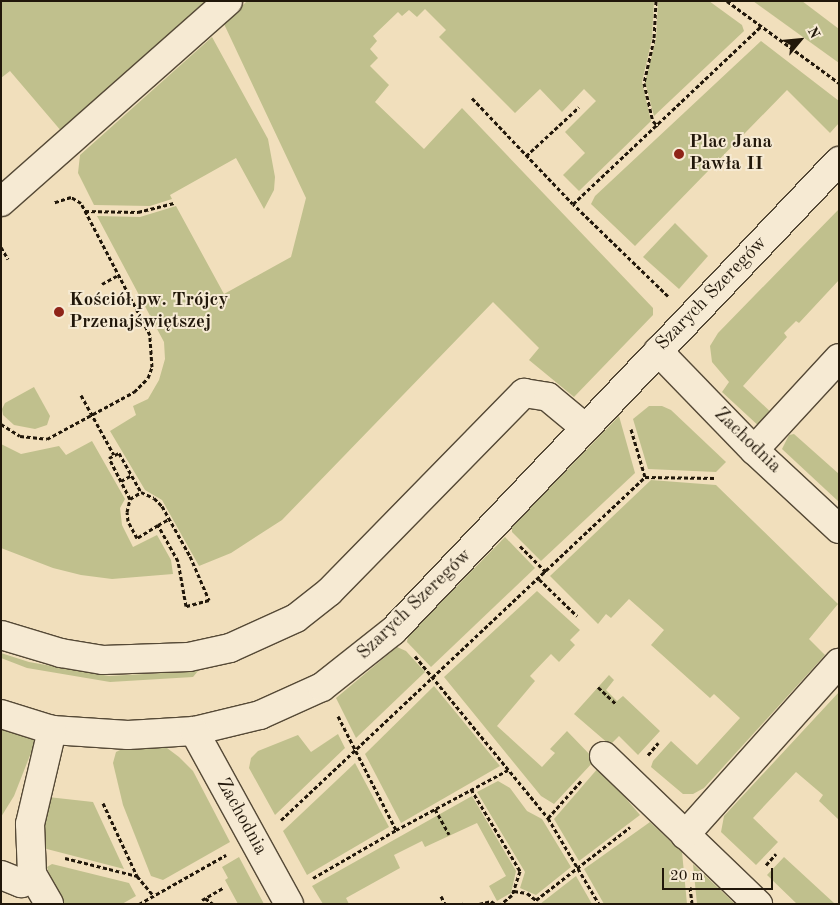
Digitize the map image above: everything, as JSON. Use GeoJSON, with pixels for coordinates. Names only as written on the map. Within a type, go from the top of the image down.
{"type":"FeatureCollection","features":[{"type":"Feature","properties":{"kind":"street"},"geometry":{"type":"LineString","coordinates":[[1,202],[228,1]]}},
{"type":"Feature","properties":{"kind":"street","name":"Szarych Szeregów"},"geometry":{"type":"LineString","coordinates":[[1,714],[52,730],[128,735],[194,731],[260,715],[322,687],[393,631],[498,524],[584,427],[839,162]]}},
{"type":"Feature","properties":{"kind":"street","name":"Zachodnia"},"geometry":{"type":"LineString","coordinates":[[658,351],[754,450],[838,527]]}},
{"type":"Feature","properties":{"kind":"street"},"geometry":{"type":"LineString","coordinates":[[754,450],[839,358]]}},
{"type":"Feature","properties":{"kind":"street"},"geometry":{"type":"LineString","coordinates":[[1,635],[61,653],[103,660],[189,657],[230,648],[296,618],[329,592],[524,393],[548,397],[584,427]]}},
{"type":"Feature","properties":{"kind":"street"},"geometry":{"type":"LineString","coordinates":[[684,834],[839,663]]}},
{"type":"Feature","properties":{"kind":"street"},"geometry":{"type":"LineString","coordinates":[[49,904],[32,862],[30,824],[52,730]]}},
{"type":"Feature","properties":{"kind":"street","name":"Zachodnia"},"geometry":{"type":"LineString","coordinates":[[194,731],[289,904]]}},
{"type":"Feature","properties":{"kind":"street"},"geometry":{"type":"LineString","coordinates":[[604,756],[758,904]]}},
{"type":"Feature","properties":{"kind":"street"},"geometry":{"type":"LineString","coordinates":[[1,875],[21,883],[32,862]]}},
{"type":"Feature","properties":{"kind":"path"},"geometry":{"type":"LineString","coordinates":[[656,1],[654,39],[644,83],[654,121],[658,126]]}},
{"type":"Feature","properties":{"kind":"path"},"geometry":{"type":"LineString","coordinates":[[726,1],[839,83]]}},
{"type":"Feature","properties":{"kind":"path"},"geometry":{"type":"LineString","coordinates":[[573,204],[658,126],[761,26]]}},
{"type":"Feature","properties":{"kind":"path"},"geometry":{"type":"LineString","coordinates":[[472,98],[573,204],[674,301]]}},
{"type":"Feature","properties":{"kind":"path"},"geometry":{"type":"LineString","coordinates":[[526,156],[579,107]]}},
{"type":"Feature","properties":{"kind":"path"},"geometry":{"type":"LineString","coordinates":[[1,424],[20,436],[47,439],[140,387],[152,366],[150,335],[81,203],[71,196],[47,206]]}},
{"type":"Feature","properties":{"kind":"path"},"geometry":{"type":"LineString","coordinates":[[85,211],[138,212],[174,203]]}},
{"type":"Feature","properties":{"kind":"path"},"geometry":{"type":"LineString","coordinates":[[1,248],[8,259]]}},
{"type":"Feature","properties":{"kind":"path"},"geometry":{"type":"LineString","coordinates":[[102,284],[118,275]]}},
{"type":"Feature","properties":{"kind":"path"},"geometry":{"type":"LineString","coordinates":[[81,395],[114,455]]}},
{"type":"Feature","properties":{"kind":"path"},"geometry":{"type":"LineString","coordinates":[[630,425],[644,477]]}},
{"type":"Feature","properties":{"kind":"path"},"geometry":{"type":"LineString","coordinates":[[158,525],[178,561],[186,606],[209,600],[169,519],[158,501],[141,492],[119,453],[109,458],[130,499],[128,521],[137,538],[158,525],[169,519]]}},
{"type":"Feature","properties":{"kind":"path"},"geometry":{"type":"LineString","coordinates":[[121,481],[132,475]]}},
{"type":"Feature","properties":{"kind":"path"},"geometry":{"type":"LineString","coordinates":[[274,827],[357,752],[644,477],[716,478]]}},
{"type":"Feature","properties":{"kind":"path"},"geometry":{"type":"LineString","coordinates":[[130,499],[141,492]]}},
{"type":"Feature","properties":{"kind":"path"},"geometry":{"type":"LineString","coordinates":[[498,524],[546,572]]}},
{"type":"Feature","properties":{"kind":"path"},"geometry":{"type":"LineString","coordinates":[[539,579],[577,616]]}},
{"type":"Feature","properties":{"kind":"path"},"geometry":{"type":"LineString","coordinates":[[434,678],[548,818],[599,904]]}},
{"type":"Feature","properties":{"kind":"path"},"geometry":{"type":"LineString","coordinates":[[598,688],[616,704]]}},
{"type":"Feature","properties":{"kind":"path"},"geometry":{"type":"LineString","coordinates":[[336,713],[396,830]]}},
{"type":"Feature","properties":{"kind":"path"},"geometry":{"type":"LineString","coordinates":[[548,818],[604,756]]}},
{"type":"Feature","properties":{"kind":"path"},"geometry":{"type":"LineString","coordinates":[[306,882],[396,830],[508,770]]}},
{"type":"Feature","properties":{"kind":"path"},"geometry":{"type":"LineString","coordinates":[[472,789],[520,870],[514,890],[501,904]]}},
{"type":"Feature","properties":{"kind":"path"},"geometry":{"type":"LineString","coordinates":[[103,803],[137,876],[153,895]]}},
{"type":"Feature","properties":{"kind":"path"},"geometry":{"type":"LineString","coordinates":[[514,890],[527,893],[536,900],[656,806]]}},
{"type":"Feature","properties":{"kind":"path"},"geometry":{"type":"LineString","coordinates":[[435,810],[449,834]]}},
{"type":"Feature","properties":{"kind":"path"},"geometry":{"type":"LineString","coordinates":[[139,904],[220,859]]}},
{"type":"Feature","properties":{"kind":"path"},"geometry":{"type":"LineString","coordinates":[[32,862],[137,876]]}},
{"type":"Feature","properties":{"kind":"path"},"geometry":{"type":"LineString","coordinates":[[214,904],[203,899],[222,888]]}},
{"type":"Feature","properties":{"kind":"path"},"geometry":{"type":"LineString","coordinates":[[441,896],[445,904]]}},
{"type":"Feature","properties":{"kind":"path"},"geometry":{"type":"LineString","coordinates":[[479,904],[491,901],[495,904]]}},
{"type":"Feature","properties":{"kind":"green space"},"geometry":{"type":"Polygon","coordinates":[[[1,1],[207,1],[62,132],[10,71],[1,78],[1,1]]]}},
{"type":"Feature","properties":{"kind":"green space"},"geometry":{"type":"Polygon","coordinates":[[[247,1],[654,1],[652,39],[642,82],[651,121],[579,191],[563,175],[585,153],[565,132],[596,101],[584,89],[562,112],[540,89],[515,113],[439,37],[446,30],[425,9],[417,17],[409,10],[402,16],[398,12],[373,36],[377,41],[370,49],[378,58],[370,66],[389,85],[375,102],[424,149],[462,108],[653,308],[653,315],[574,397],[529,360],[539,348],[493,302],[282,520],[231,553],[199,566],[162,500],[145,490],[110,431],[136,415],[133,406],[148,399],[159,380],[165,359],[164,342],[97,216],[140,217],[176,206],[224,294],[291,257],[306,198],[224,24],[247,1]]]}},
{"type":"Feature","properties":{"kind":"green space"},"geometry":{"type":"Polygon","coordinates":[[[658,1],[709,1],[742,25],[744,31],[654,116],[645,82],[656,39],[658,1]]]}},
{"type":"Feature","properties":{"kind":"green space"},"geometry":{"type":"Polygon","coordinates":[[[753,1],[802,1],[839,29],[839,63],[753,1]]]}},
{"type":"Feature","properties":{"kind":"green space"},"geometry":{"type":"Polygon","coordinates":[[[212,37],[268,139],[275,177],[274,190],[264,209],[236,158],[170,195],[172,199],[150,206],[94,205],[78,173],[80,155],[212,37]]]}},
{"type":"Feature","properties":{"kind":"green space"},"geometry":{"type":"Polygon","coordinates":[[[761,41],[839,101],[839,123],[830,133],[787,90],[635,246],[591,204],[595,196],[761,41]]]}},
{"type":"Feature","properties":{"kind":"green space"},"geometry":{"type":"Polygon","coordinates":[[[839,209],[839,280],[799,323],[796,321],[784,333],[787,337],[743,386],[776,417],[762,429],[722,392],[729,382],[712,362],[710,346],[718,333],[839,209]]]}},
{"type":"Feature","properties":{"kind":"green space"},"geometry":{"type":"Polygon","coordinates":[[[675,223],[708,256],[679,289],[643,257],[675,223]]]}},
{"type":"Feature","properties":{"kind":"green space"},"geometry":{"type":"Polygon","coordinates":[[[34,387],[50,416],[47,425],[35,429],[14,425],[3,415],[2,409],[5,403],[34,387]]]}},
{"type":"Feature","properties":{"kind":"green space"},"geometry":{"type":"Polygon","coordinates":[[[649,406],[662,406],[671,410],[726,462],[716,472],[648,469],[633,419],[649,406]]]}},
{"type":"Feature","properties":{"kind":"green space"},"geometry":{"type":"Polygon","coordinates":[[[619,416],[635,473],[541,561],[512,532],[512,527],[619,416]]]}},
{"type":"Feature","properties":{"kind":"green space"},"geometry":{"type":"Polygon","coordinates":[[[794,434],[839,474],[839,502],[782,449],[789,435],[794,434]]]}},
{"type":"Feature","properties":{"kind":"green space"},"geometry":{"type":"Polygon","coordinates":[[[92,441],[125,499],[120,508],[122,525],[133,547],[157,535],[171,560],[173,574],[112,579],[81,575],[53,568],[1,548],[1,444],[21,454],[59,446],[66,455],[92,441]]]}},
{"type":"Feature","properties":{"kind":"green space"},"geometry":{"type":"Polygon","coordinates":[[[651,480],[716,485],[838,604],[809,639],[825,655],[704,788],[693,794],[683,794],[651,767],[653,761],[671,741],[697,765],[740,718],[714,694],[710,698],[651,645],[664,630],[629,599],[611,618],[606,614],[598,624],[550,576],[651,480]]]}},
{"type":"Feature","properties":{"kind":"green space"},"geometry":{"type":"Polygon","coordinates":[[[505,537],[535,568],[431,667],[407,642],[408,636],[505,537]]]}},
{"type":"Feature","properties":{"kind":"green space"},"geometry":{"type":"Polygon","coordinates":[[[537,591],[580,630],[570,640],[575,645],[559,662],[551,654],[530,676],[535,681],[497,726],[542,767],[555,753],[550,749],[567,731],[595,760],[554,804],[541,796],[444,677],[537,591]]]}},
{"type":"Feature","properties":{"kind":"green space"},"geometry":{"type":"Polygon","coordinates":[[[397,647],[406,651],[425,672],[356,738],[336,698],[397,647]]]}},
{"type":"Feature","properties":{"kind":"green space"},"geometry":{"type":"Polygon","coordinates":[[[1,653],[29,662],[109,676],[198,671],[193,677],[110,682],[27,668],[1,658],[1,653]]]}},
{"type":"Feature","properties":{"kind":"green space"},"geometry":{"type":"Polygon","coordinates":[[[609,675],[614,680],[606,690],[617,701],[623,696],[660,731],[638,755],[619,736],[610,745],[574,714],[609,675]]]}},
{"type":"Feature","properties":{"kind":"green space"},"geometry":{"type":"Polygon","coordinates":[[[434,686],[500,766],[401,823],[365,754],[434,686]]]}},
{"type":"Feature","properties":{"kind":"green space"},"geometry":{"type":"Polygon","coordinates":[[[839,692],[839,820],[819,801],[823,795],[796,772],[753,818],[778,842],[756,865],[721,832],[724,816],[839,692]]]}},
{"type":"Feature","properties":{"kind":"green space"},"geometry":{"type":"Polygon","coordinates":[[[1,728],[36,740],[14,796],[1,817],[1,728]]]}},
{"type":"Feature","properties":{"kind":"green space"},"geometry":{"type":"Polygon","coordinates":[[[338,734],[345,748],[275,815],[249,768],[251,758],[258,751],[298,735],[311,752],[338,734]]]}},
{"type":"Feature","properties":{"kind":"green space"},"geometry":{"type":"Polygon","coordinates":[[[124,748],[167,748],[179,757],[193,771],[230,842],[163,880],[151,876],[123,805],[113,763],[116,752],[124,748]]]}},
{"type":"Feature","properties":{"kind":"green space"},"geometry":{"type":"Polygon","coordinates":[[[355,763],[389,827],[307,875],[283,831],[355,763]]]}},
{"type":"Feature","properties":{"kind":"green space"},"geometry":{"type":"Polygon","coordinates":[[[599,767],[640,815],[579,861],[554,819],[599,767]]]}},
{"type":"Feature","properties":{"kind":"green space"},"geometry":{"type":"Polygon","coordinates":[[[498,781],[510,788],[527,811],[542,819],[571,867],[536,895],[520,888],[525,872],[477,792],[498,781]]]}},
{"type":"Feature","properties":{"kind":"green space"},"geometry":{"type":"Polygon","coordinates":[[[472,796],[516,871],[511,893],[497,901],[489,886],[506,876],[477,823],[425,847],[422,841],[394,855],[400,868],[346,898],[349,904],[323,904],[312,886],[472,796]]]}},
{"type":"Feature","properties":{"kind":"green space"},"geometry":{"type":"Polygon","coordinates":[[[48,797],[93,802],[124,869],[43,848],[40,839],[48,797]]]}},
{"type":"Feature","properties":{"kind":"green space"},"geometry":{"type":"Polygon","coordinates":[[[650,822],[682,852],[687,904],[604,904],[584,869],[650,822]]]}},
{"type":"Feature","properties":{"kind":"green space"},"geometry":{"type":"Polygon","coordinates":[[[239,857],[264,904],[238,904],[225,880],[228,878],[222,867],[239,857]]]}},
{"type":"Feature","properties":{"kind":"green space"},"geometry":{"type":"Polygon","coordinates":[[[784,857],[834,903],[797,904],[767,875],[784,857]]]}},
{"type":"Feature","properties":{"kind":"green space"},"geometry":{"type":"Polygon","coordinates":[[[52,864],[129,883],[136,896],[122,904],[58,904],[47,867],[52,864]]]}},
{"type":"Feature","properties":{"kind":"green space"},"geometry":{"type":"Polygon","coordinates":[[[693,864],[735,904],[697,904],[693,864]]]}},
{"type":"Feature","properties":{"kind":"green space"},"geometry":{"type":"Polygon","coordinates":[[[576,876],[592,904],[540,904],[576,876]]]}},
{"type":"Feature","properties":{"kind":"place","name":"Plac Jana Pawła II"},"geometry":{"type":"Point","coordinates":[679,154]}},
{"type":"Feature","properties":{"kind":"place","name":"Kościół pw. Trójcy Przenajświętszej"},"geometry":{"type":"Point","coordinates":[59,312]}}]}
